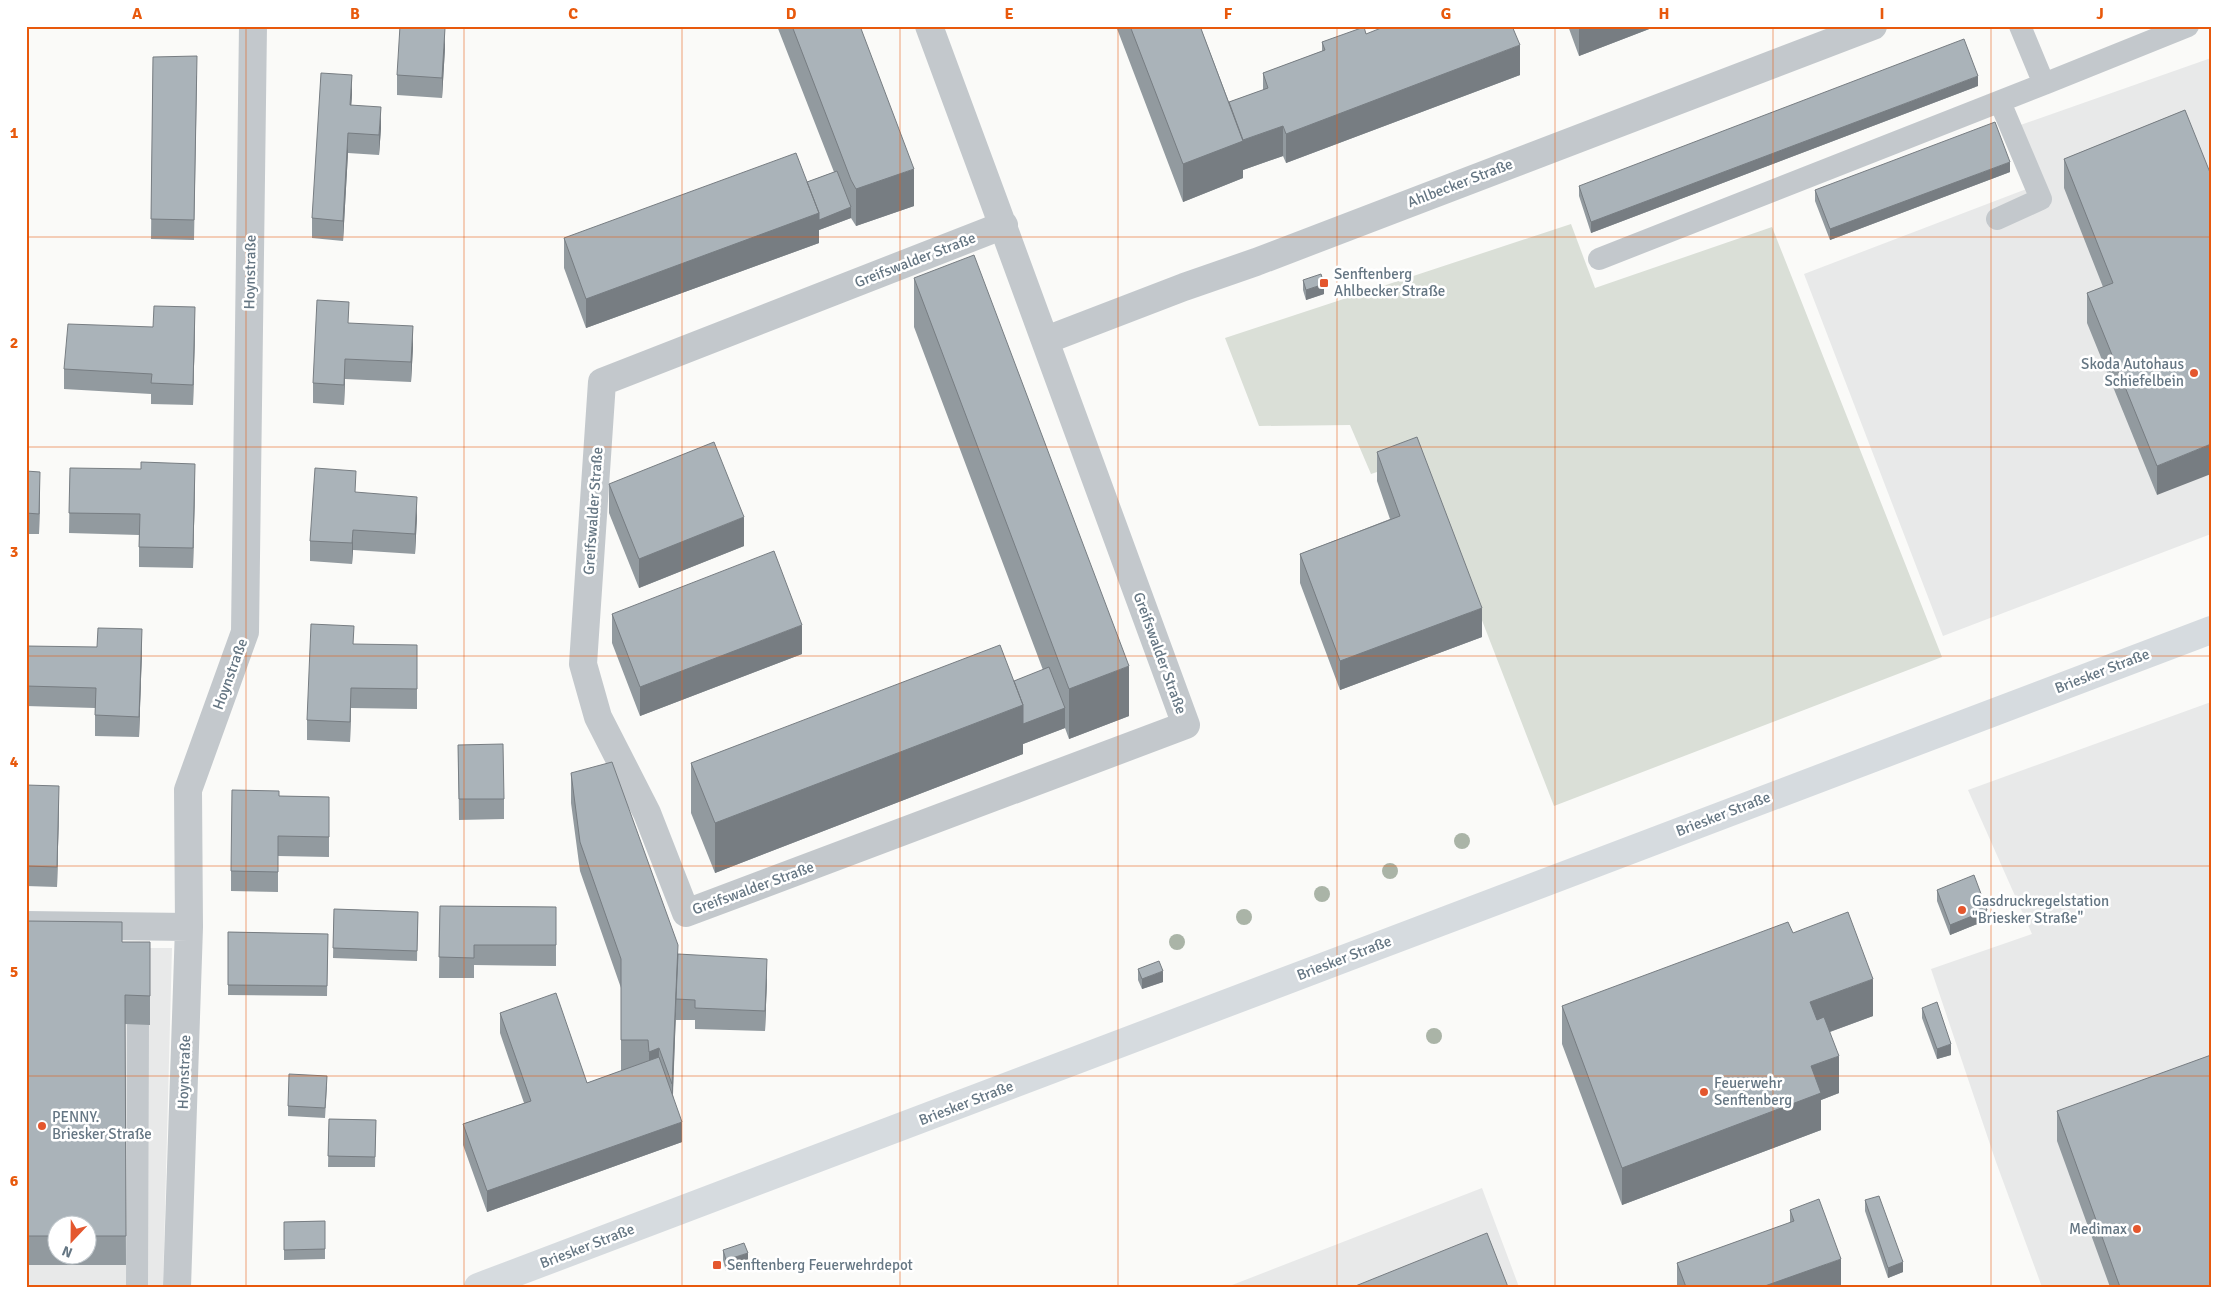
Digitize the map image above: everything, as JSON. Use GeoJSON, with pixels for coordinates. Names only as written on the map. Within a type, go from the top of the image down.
{"type":"FeatureCollection","features":[{"type":"Feature","properties":{"kind":"main road","name":"Briesker Straße"},"geometry":{"type":"LineString","coordinates":[[478,1287],[998,1091],[1971,719],[2211,630]]}},
{"type":"Feature","properties":{"kind":"street","name":"Hoynstraße"},"geometry":{"type":"LineString","coordinates":[[177,1287],[188,927],[188,790],[245,632],[254,26]]}},
{"type":"Feature","properties":{"kind":"street","name":"Greifswalder Straße"},"geometry":{"type":"LineString","coordinates":[[929,26],[1004,225],[1186,725],[686,913],[647,813],[598,717],[583,664],[602,382],[1004,225]]}},
{"type":"Feature","properties":{"kind":"street","name":"Ahlbecker Straße"},"geometry":{"type":"LineString","coordinates":[[1046,340],[1256,262],[1873,26]]}},
{"type":"Feature","properties":{"kind":"street"},"geometry":{"type":"LineString","coordinates":[[26,925],[188,927]]}},
{"type":"Feature","properties":{"kind":"lane"},"geometry":{"type":"LineString","coordinates":[[2020,26],[2044,84]]}},
{"type":"Feature","properties":{"kind":"lane"},"geometry":{"type":"LineString","coordinates":[[1599,259],[2000,102],[2188,26]]}},
{"type":"Feature","properties":{"kind":"lane"},"geometry":{"type":"LineString","coordinates":[[1997,219],[2040,199],[2000,102]]}},
{"type":"Feature","properties":{"kind":"lane"},"geometry":{"type":"LineString","coordinates":[[137,1287],[138,1024]]}},
{"type":"Feature","properties":{"kind":"shaded area"},"geometry":{"type":"Polygon","coordinates":[[[2211,58],[2211,534],[1943,636],[1804,274],[2029,188],[2009,129],[2211,58]]]}},
{"type":"Feature","properties":{"kind":"shaded area"},"geometry":{"type":"Polygon","coordinates":[[[1571,224],[1595,288],[1772,227],[1942,657],[1554,806],[1419,458],[1371,474],[1350,425],[1259,426],[1225,338],[1571,224]]]}},
{"type":"Feature","properties":{"kind":"shaded area"},"geometry":{"type":"Polygon","coordinates":[[[2211,702],[2211,1287],[2042,1287],[1996,1162],[1931,969],[2032,934],[1968,790],[2211,702]]]}},
{"type":"Feature","properties":{"kind":"shaded area"},"geometry":{"type":"Polygon","coordinates":[[[26,948],[172,948],[163,1287],[26,1287],[26,948]]]}},
{"type":"Feature","properties":{"kind":"shaded area"},"geometry":{"type":"Polygon","coordinates":[[[1482,1188],[1519,1287],[1227,1287],[1482,1188]]]}},
{"type":"Feature","properties":{"kind":"building"},"geometry":{"type":"Polygon","coordinates":[[[400,26],[445,28],[442,78],[397,75],[400,26]]]}},
{"type":"Feature","properties":{"kind":"building"},"geometry":{"type":"Polygon","coordinates":[[[792,26],[860,26],[914,169],[856,189],[792,26]]]}},
{"type":"Feature","properties":{"kind":"building"},"geometry":{"type":"Polygon","coordinates":[[[1130,26],[1200,26],[1243,141],[1183,164],[1130,26]]]}},
{"type":"Feature","properties":{"kind":"building"},"geometry":{"type":"Polygon","coordinates":[[[1386,26],[1512,26],[1520,45],[1286,134],[1283,126],[1243,140],[1229,102],[1268,88],[1263,73],[1325,50],[1322,42],[1364,27],[1366,34],[1386,26]]]}},
{"type":"Feature","properties":{"kind":"building"},"geometry":{"type":"Polygon","coordinates":[[[1964,39],[1978,76],[1591,222],[1579,186],[1964,39]]]}},
{"type":"Feature","properties":{"kind":"building"},"geometry":{"type":"Polygon","coordinates":[[[197,56],[194,220],[151,219],[153,57],[197,56]]]}},
{"type":"Feature","properties":{"kind":"building"},"geometry":{"type":"Polygon","coordinates":[[[321,73],[352,75],[350,105],[381,107],[379,135],[348,133],[343,221],[312,218],[321,73]]]}},
{"type":"Feature","properties":{"kind":"building"},"geometry":{"type":"Polygon","coordinates":[[[2185,110],[2211,175],[2211,444],[2157,466],[2087,293],[2113,283],[2064,159],[2185,110]]]}},
{"type":"Feature","properties":{"kind":"building"},"geometry":{"type":"Polygon","coordinates":[[[1995,122],[2010,162],[1830,229],[1815,190],[1995,122]]]}},
{"type":"Feature","properties":{"kind":"building"},"geometry":{"type":"Polygon","coordinates":[[[796,153],[819,213],[586,299],[564,238],[796,153]]]}},
{"type":"Feature","properties":{"kind":"building"},"geometry":{"type":"Polygon","coordinates":[[[837,171],[851,207],[819,220],[819,213],[807,182],[837,171]]]}},
{"type":"Feature","properties":{"kind":"building"},"geometry":{"type":"Polygon","coordinates":[[[974,255],[1129,666],[1069,689],[914,278],[974,255]]]}},
{"type":"Feature","properties":{"kind":"building"},"geometry":{"type":"Polygon","coordinates":[[[1321,274],[1324,284],[1306,290],[1303,280],[1321,274]]]}},
{"type":"Feature","properties":{"kind":"building"},"geometry":{"type":"Polygon","coordinates":[[[317,300],[349,302],[348,323],[413,326],[411,362],[345,359],[344,385],[313,383],[317,300]]]}},
{"type":"Feature","properties":{"kind":"building"},"geometry":{"type":"Polygon","coordinates":[[[154,306],[195,307],[193,385],[151,383],[152,374],[64,369],[68,324],[153,327],[154,306]]]}},
{"type":"Feature","properties":{"kind":"building"},"geometry":{"type":"Polygon","coordinates":[[[1417,437],[1482,608],[1340,661],[1300,554],[1400,516],[1377,452],[1417,437]]]}},
{"type":"Feature","properties":{"kind":"building"},"geometry":{"type":"Polygon","coordinates":[[[714,442],[744,517],[639,559],[609,484],[714,442]]]}},
{"type":"Feature","properties":{"kind":"building"},"geometry":{"type":"Polygon","coordinates":[[[141,462],[195,464],[193,548],[139,547],[140,514],[69,513],[70,468],[141,469],[141,462]]]}},
{"type":"Feature","properties":{"kind":"building"},"geometry":{"type":"Polygon","coordinates":[[[315,468],[356,471],[355,492],[417,497],[415,534],[353,530],[352,543],[310,541],[315,468]]]}},
{"type":"Feature","properties":{"kind":"building"},"geometry":{"type":"Polygon","coordinates":[[[26,471],[40,472],[39,514],[26,513],[26,471]]]}},
{"type":"Feature","properties":{"kind":"building"},"geometry":{"type":"Polygon","coordinates":[[[774,551],[802,625],[640,687],[612,614],[774,551]]]}},
{"type":"Feature","properties":{"kind":"building"},"geometry":{"type":"Polygon","coordinates":[[[311,624],[354,626],[353,644],[417,645],[417,689],[351,688],[350,722],[307,720],[311,624]]]}},
{"type":"Feature","properties":{"kind":"building"},"geometry":{"type":"Polygon","coordinates":[[[98,628],[142,629],[139,717],[95,715],[96,688],[26,686],[26,646],[97,647],[98,628]]]}},
{"type":"Feature","properties":{"kind":"building"},"geometry":{"type":"Polygon","coordinates":[[[1000,645],[1023,705],[715,823],[691,763],[1000,645]]]}},
{"type":"Feature","properties":{"kind":"building"},"geometry":{"type":"Polygon","coordinates":[[[1049,667],[1065,708],[1023,724],[1023,705],[1014,681],[1049,667]]]}},
{"type":"Feature","properties":{"kind":"building"},"geometry":{"type":"Polygon","coordinates":[[[503,744],[504,799],[459,799],[458,745],[503,744]]]}},
{"type":"Feature","properties":{"kind":"building"},"geometry":{"type":"Polygon","coordinates":[[[612,762],[678,945],[672,1084],[659,1048],[649,1052],[648,1040],[621,1040],[621,959],[580,842],[571,773],[612,762]]]}},
{"type":"Feature","properties":{"kind":"building"},"geometry":{"type":"Polygon","coordinates":[[[26,785],[59,786],[57,867],[26,866],[26,785]]]}},
{"type":"Feature","properties":{"kind":"building"},"geometry":{"type":"Polygon","coordinates":[[[232,790],[279,791],[279,796],[329,797],[329,837],[278,836],[278,872],[231,871],[232,790]]]}},
{"type":"Feature","properties":{"kind":"building","name":"Gasdruckregelstation \"Briesker Straße\""},"geometry":{"type":"Polygon","coordinates":[[[1974,875],[1987,910],[1950,925],[1937,890],[1974,875]]]}},
{"type":"Feature","properties":{"kind":"building"},"geometry":{"type":"Polygon","coordinates":[[[440,906],[556,907],[556,945],[474,945],[474,958],[439,957],[440,906]]]}},
{"type":"Feature","properties":{"kind":"building"},"geometry":{"type":"Polygon","coordinates":[[[334,909],[418,912],[417,951],[333,948],[334,909]]]}},
{"type":"Feature","properties":{"kind":"building"},"geometry":{"type":"Polygon","coordinates":[[[1848,912],[1873,979],[1810,1002],[1817,1020],[1824,1017],[1839,1056],[1811,1066],[1821,1093],[1622,1168],[1562,1006],[1788,922],[1793,933],[1848,912]]]}},
{"type":"Feature","properties":{"kind":"building"},"geometry":{"type":"Polygon","coordinates":[[[26,921],[122,922],[122,942],[150,942],[150,996],[125,995],[126,1236],[98,1236],[98,1216],[48,1216],[48,1236],[26,1236],[26,921]]]}},
{"type":"Feature","properties":{"kind":"building"},"geometry":{"type":"Polygon","coordinates":[[[228,932],[328,934],[327,986],[228,985],[228,932]]]}},
{"type":"Feature","properties":{"kind":"building"},"geometry":{"type":"Polygon","coordinates":[[[678,954],[767,959],[765,1011],[695,1008],[695,1000],[676,999],[678,954]]]}},
{"type":"Feature","properties":{"kind":"building"},"geometry":{"type":"Polygon","coordinates":[[[1159,961],[1163,971],[1142,979],[1138,969],[1159,961]]]}},
{"type":"Feature","properties":{"kind":"building"},"geometry":{"type":"Polygon","coordinates":[[[556,993],[587,1083],[659,1057],[682,1122],[487,1191],[463,1124],[531,1101],[500,1013],[556,993]]]}},
{"type":"Feature","properties":{"kind":"building"},"geometry":{"type":"Polygon","coordinates":[[[1937,1002],[1951,1044],[1937,1049],[1922,1008],[1937,1002]]]}},
{"type":"Feature","properties":{"kind":"building"},"geometry":{"type":"Polygon","coordinates":[[[2211,1055],[2211,1287],[2120,1287],[2057,1111],[2211,1055]]]}},
{"type":"Feature","properties":{"kind":"building"},"geometry":{"type":"Polygon","coordinates":[[[289,1074],[327,1076],[325,1108],[288,1106],[289,1074]]]}},
{"type":"Feature","properties":{"kind":"building"},"geometry":{"type":"Polygon","coordinates":[[[329,1119],[376,1120],[375,1157],[328,1156],[329,1119]]]}},
{"type":"Feature","properties":{"kind":"building"},"geometry":{"type":"Polygon","coordinates":[[[1879,1196],[1903,1262],[1888,1268],[1865,1200],[1879,1196]]]}},
{"type":"Feature","properties":{"kind":"building"},"geometry":{"type":"Polygon","coordinates":[[[1819,1199],[1841,1259],[1762,1287],[1686,1287],[1677,1263],[1794,1221],[1790,1210],[1819,1199]]]}},
{"type":"Feature","properties":{"kind":"building"},"geometry":{"type":"Polygon","coordinates":[[[325,1221],[325,1249],[284,1250],[284,1222],[325,1221]]]}},
{"type":"Feature","properties":{"kind":"building"},"geometry":{"type":"Polygon","coordinates":[[[1487,1233],[1508,1287],[1353,1287],[1487,1233]]]}},
{"type":"Feature","properties":{"kind":"building"},"geometry":{"type":"Polygon","coordinates":[[[744,1243],[748,1253],[726,1260],[723,1250],[744,1243]]]}},
{"type":"Feature","properties":{"kind":"place","name":"Senftenberg Ahlbecker Straße"},"geometry":{"type":"Point","coordinates":[1324,283]}},
{"type":"Feature","properties":{"kind":"place","name":"Skoda Autohaus Schiefelbein"},"geometry":{"type":"Point","coordinates":[2194,373]}},
{"type":"Feature","properties":{"kind":"place","name":"Gasdruckregelstation \"Briesker Straße\""},"geometry":{"type":"Point","coordinates":[1962,910]}},
{"type":"Feature","properties":{"kind":"place","name":"Feuerwehr Senftenberg"},"geometry":{"type":"Point","coordinates":[1704,1092]}},
{"type":"Feature","properties":{"kind":"place","name":"PENNY. Briesker Straße"},"geometry":{"type":"Point","coordinates":[42,1126]}},
{"type":"Feature","properties":{"kind":"place","name":"Medimax"},"geometry":{"type":"Point","coordinates":[2137,1229]}},
{"type":"Feature","properties":{"kind":"place","name":"Senftenberg Feuerwehrdepot"},"geometry":{"type":"Point","coordinates":[717,1265]}}]}
